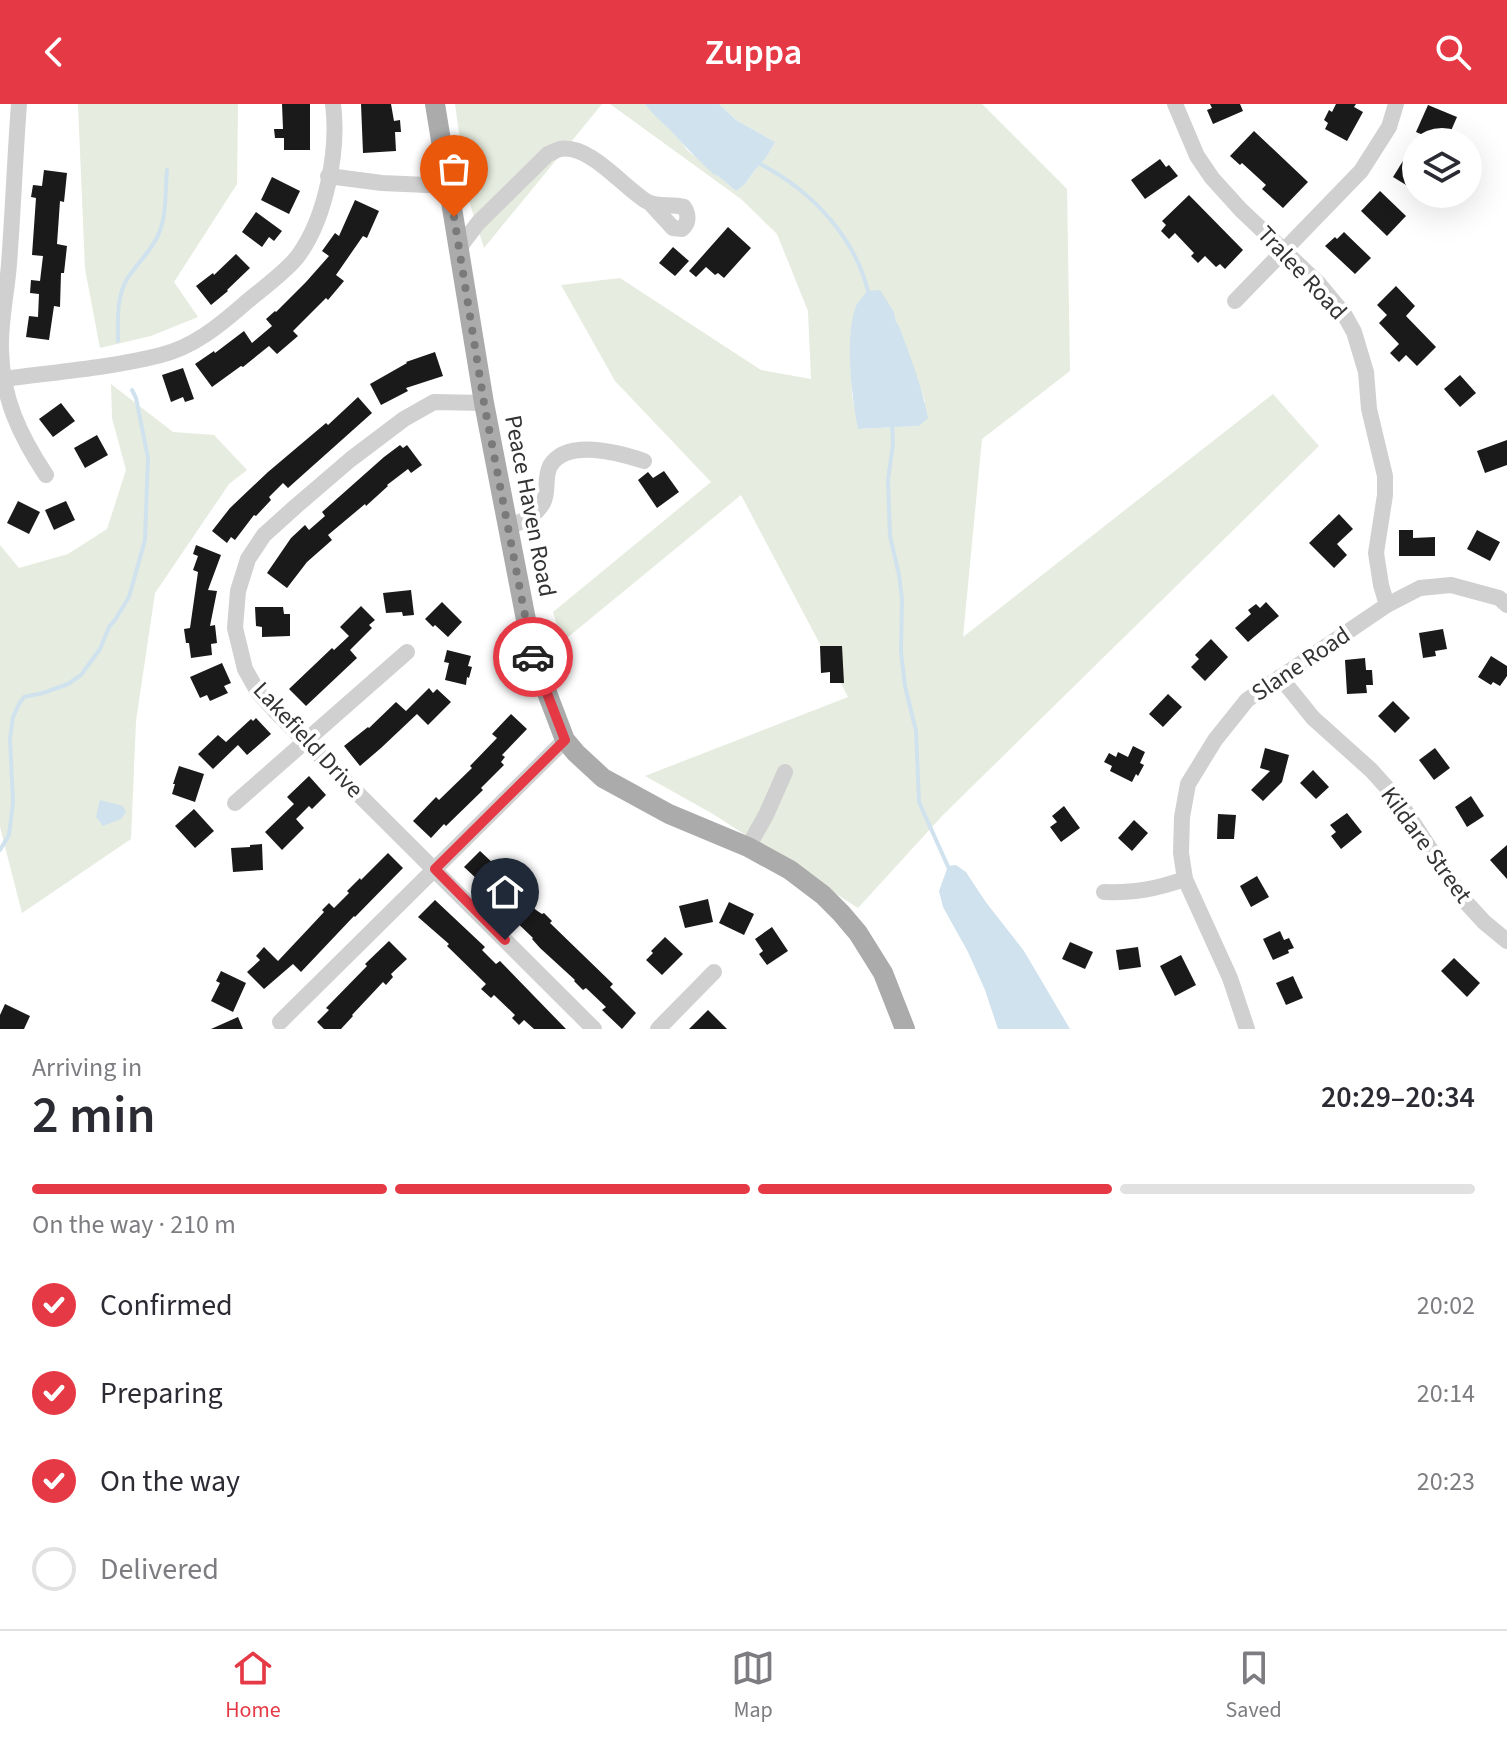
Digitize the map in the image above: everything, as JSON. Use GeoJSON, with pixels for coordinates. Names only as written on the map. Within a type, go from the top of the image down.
{"type":"FeatureCollection","features":[{"type":"Feature","properties":{"kind":"main road","name":"Peace Haven Road"},"geometry":{"type":"LineString","coordinates":[[435,104],[484,403],[533,656],[565,740],[603,778],[669,814],[748,847],[790,870],[823,895],[858,933],[883,973],[905,1029]]}},
{"type":"Feature","properties":{"kind":"street"},"geometry":{"type":"LineString","coordinates":[[19,104],[1,349],[12,413],[26,445],[46,475]]}},
{"type":"Feature","properties":{"kind":"street"},"geometry":{"type":"LineString","coordinates":[[4,379],[162,355],[193,342],[217,327],[297,257],[312,231],[323,202],[334,150],[333,104]]}},
{"type":"Feature","properties":{"kind":"street","name":"Tralee Road"},"geometry":{"type":"LineString","coordinates":[[1175,104],[1197,156],[1212,178],[1318,283],[1344,314],[1354,332],[1366,372],[1369,409],[1385,476],[1376,553],[1387,605]]}},
{"type":"Feature","properties":{"kind":"street"},"geometry":{"type":"LineString","coordinates":[[1235,301],[1361,171],[1389,127],[1396,104]]}},
{"type":"Feature","properties":{"kind":"street"},"geometry":{"type":"LineString","coordinates":[[459,248],[478,223],[548,154],[561,149],[588,156],[650,203]]}},
{"type":"Feature","properties":{"kind":"street"},"geometry":{"type":"LineString","coordinates":[[328,176],[382,183],[449,186]]}},
{"type":"Feature","properties":{"kind":"street","name":"Lakefield Drive"},"geometry":{"type":"LineString","coordinates":[[484,403],[434,402],[404,419],[351,459],[264,535],[248,559],[238,591],[235,628],[245,669],[258,692],[594,1029]]}},
{"type":"Feature","properties":{"kind":"street"},"geometry":{"type":"LineString","coordinates":[[508,528],[529,519],[542,505],[551,465],[562,455],[578,450],[601,450],[644,461]]}},
{"type":"Feature","properties":{"kind":"street","name":"Slane Road"},"geometry":{"type":"LineString","coordinates":[[1247,1029],[1230,978],[1185,879],[1181,853],[1182,817],[1188,784],[1215,740],[1247,700],[1387,605],[1420,588],[1451,585],[1499,598],[1507,605]]}},
{"type":"Feature","properties":{"kind":"street"},"geometry":{"type":"LineString","coordinates":[[235,803],[407,652]]}},
{"type":"Feature","properties":{"kind":"street","name":"Kildare Street"},"geometry":{"type":"LineString","coordinates":[[1280,677],[1313,718],[1371,770],[1398,800],[1463,899],[1507,941]]}},
{"type":"Feature","properties":{"kind":"street"},"geometry":{"type":"LineString","coordinates":[[280,1022],[565,740]]}},
{"type":"Feature","properties":{"kind":"street"},"geometry":{"type":"LineString","coordinates":[[748,847],[785,772]]}},
{"type":"Feature","properties":{"kind":"street"},"geometry":{"type":"LineString","coordinates":[[1104,892],[1131,893],[1157,889],[1185,879]]}},
{"type":"Feature","properties":{"kind":"street"},"geometry":{"type":"LineString","coordinates":[[658,1029],[714,972]]}},
{"type":"Feature","properties":{"kind":"shaded area"},"geometry":{"type":"Polygon","coordinates":[[[78,104],[238,104],[237,184],[174,282],[198,317],[151,336],[100,348],[85,269],[78,104]]]}},
{"type":"Feature","properties":{"kind":"shaded area"},"geometry":{"type":"Polygon","coordinates":[[[455,104],[602,104],[484,248],[468,198],[455,104]]]}},
{"type":"Feature","properties":{"kind":"shaded area"},"geometry":{"type":"Polygon","coordinates":[[[610,104],[645,104],[687,150],[736,191],[775,142],[736,120],[719,104],[982,104],[1067,189],[1070,371],[982,439],[963,637],[1273,394],[1319,446],[943,815],[858,908],[713,814],[645,776],[848,697],[741,495],[562,642],[553,612],[711,482],[615,381],[561,285],[620,278],[761,370],[811,379],[808,311],[777,234],[741,199],[610,104]],[[894,312],[850,344],[852,395],[859,429],[919,426],[925,401],[894,312]]]}},
{"type":"Feature","properties":{"kind":"shaded area"},"geometry":{"type":"Polygon","coordinates":[[[111,384],[173,432],[214,435],[247,470],[229,484],[155,593],[136,721],[131,839],[22,913],[0,827],[0,545],[19,568],[68,554],[107,529],[126,470],[112,418],[111,384]]]}},
{"type":"Feature","properties":{"kind":"water"},"geometry":{"type":"Polygon","coordinates":[[[645,104],[719,104],[736,120],[775,142],[764,160],[736,191],[713,174],[645,104]]]}},
{"type":"Feature","properties":{"kind":"water"},"geometry":{"type":"Polygon","coordinates":[[[880,290],[894,312],[922,394],[928,418],[919,426],[858,429],[850,367],[852,319],[864,295],[868,291],[880,290]]]}},
{"type":"Feature","properties":{"kind":"water"},"geometry":{"type":"Polygon","coordinates":[[[100,800],[123,806],[126,812],[121,819],[103,826],[96,817],[100,800]]]}},
{"type":"Feature","properties":{"kind":"water"},"geometry":{"type":"Polygon","coordinates":[[[956,865],[966,872],[1024,951],[1070,1029],[998,1029],[968,952],[943,907],[939,891],[948,866],[956,865]]]}},
{"type":"Feature","properties":{"kind":"building"},"geometry":{"type":"Polygon","coordinates":[[[282,104],[310,104],[310,150],[284,150],[284,138],[275,138],[274,129],[283,129],[282,104]]]}},
{"type":"Feature","properties":{"kind":"building"},"geometry":{"type":"Polygon","coordinates":[[[361,104],[391,104],[394,121],[400,120],[401,132],[395,132],[396,151],[363,153],[361,104]]]}},
{"type":"Feature","properties":{"kind":"building"},"geometry":{"type":"Polygon","coordinates":[[[1210,104],[1240,104],[1243,111],[1213,124],[1207,110],[1212,108],[1210,104]]]}},
{"type":"Feature","properties":{"kind":"building"},"geometry":{"type":"Polygon","coordinates":[[[1336,104],[1356,104],[1354,107],[1363,112],[1347,141],[1325,129],[1328,123],[1324,120],[1336,104]]]}},
{"type":"Feature","properties":{"kind":"building"},"geometry":{"type":"Polygon","coordinates":[[[1428,105],[1457,117],[1452,128],[1418,128],[1428,105]]]}},
{"type":"Feature","properties":{"kind":"building"},"geometry":{"type":"Polygon","coordinates":[[[1254,131],[1308,182],[1283,208],[1262,189],[1266,185],[1230,156],[1254,131]]]}},
{"type":"Feature","properties":{"kind":"building"},"geometry":{"type":"Polygon","coordinates":[[[1160,159],[1178,176],[1145,199],[1131,180],[1160,159]]]}},
{"type":"Feature","properties":{"kind":"building"},"geometry":{"type":"Polygon","coordinates":[[[1402,163],[1402,182],[1393,177],[1402,163]]]}},
{"type":"Feature","properties":{"kind":"building"},"geometry":{"type":"Polygon","coordinates":[[[44,170],[67,173],[64,202],[60,201],[57,244],[67,246],[64,273],[61,273],[60,307],[54,306],[49,340],[26,337],[29,316],[38,317],[39,294],[30,293],[31,280],[40,281],[43,256],[32,255],[36,198],[31,197],[33,185],[42,186],[44,170]]]}},
{"type":"Feature","properties":{"kind":"building"},"geometry":{"type":"Polygon","coordinates":[[[272,177],[300,191],[289,214],[261,200],[272,177]]]}},
{"type":"Feature","properties":{"kind":"building"},"geometry":{"type":"Polygon","coordinates":[[[1380,191],[1406,216],[1387,236],[1361,211],[1380,191]]]}},
{"type":"Feature","properties":{"kind":"building"},"geometry":{"type":"Polygon","coordinates":[[[1189,195],[1243,250],[1225,269],[1220,264],[1216,267],[1205,256],[1198,263],[1191,256],[1194,253],[1175,233],[1169,239],[1161,231],[1166,225],[1162,221],[1189,195]]]}},
{"type":"Feature","properties":{"kind":"building"},"geometry":{"type":"Polygon","coordinates":[[[355,200],[379,211],[367,238],[363,236],[336,275],[344,281],[293,331],[298,336],[277,354],[269,346],[212,387],[195,364],[244,331],[252,343],[272,326],[266,319],[329,256],[322,251],[335,233],[339,236],[355,200]]]}},
{"type":"Feature","properties":{"kind":"building"},"geometry":{"type":"Polygon","coordinates":[[[256,212],[282,231],[274,241],[269,237],[262,247],[242,232],[256,212]]]}},
{"type":"Feature","properties":{"kind":"building"},"geometry":{"type":"Polygon","coordinates":[[[728,227],[751,248],[724,278],[706,267],[696,277],[689,271],[728,227]]]}},
{"type":"Feature","properties":{"kind":"building"},"geometry":{"type":"Polygon","coordinates":[[[1344,232],[1371,258],[1355,274],[1325,246],[1344,232]]]}},
{"type":"Feature","properties":{"kind":"building"},"geometry":{"type":"Polygon","coordinates":[[[673,247],[689,261],[675,276],[659,263],[673,247]]]}},
{"type":"Feature","properties":{"kind":"building"},"geometry":{"type":"Polygon","coordinates":[[[236,254],[250,268],[211,305],[196,286],[214,275],[236,254]]]}},
{"type":"Feature","properties":{"kind":"building"},"geometry":{"type":"Polygon","coordinates":[[[1396,286],[1415,306],[1406,316],[1436,347],[1417,366],[1406,355],[1399,362],[1390,353],[1399,344],[1379,323],[1387,315],[1377,305],[1396,286]]]}},
{"type":"Feature","properties":{"kind":"building"},"geometry":{"type":"Polygon","coordinates":[[[435,352],[443,376],[406,388],[408,391],[381,405],[370,384],[406,362],[435,352]]]}},
{"type":"Feature","properties":{"kind":"building"},"geometry":{"type":"Polygon","coordinates":[[[183,368],[194,399],[185,402],[183,397],[171,402],[162,375],[183,368]]]}},
{"type":"Feature","properties":{"kind":"building"},"geometry":{"type":"Polygon","coordinates":[[[1460,375],[1476,393],[1460,407],[1444,389],[1460,375]]]}},
{"type":"Feature","properties":{"kind":"building"},"geometry":{"type":"Polygon","coordinates":[[[358,397],[372,413],[288,488],[283,483],[235,540],[231,537],[227,543],[212,531],[230,508],[268,472],[358,397]]]}},
{"type":"Feature","properties":{"kind":"building"},"geometry":{"type":"Polygon","coordinates":[[[61,403],[75,421],[53,437],[39,419],[61,403]]]}},
{"type":"Feature","properties":{"kind":"building"},"geometry":{"type":"Polygon","coordinates":[[[97,435],[108,455],[85,468],[74,448],[97,435]]]}},
{"type":"Feature","properties":{"kind":"building"},"geometry":{"type":"Polygon","coordinates":[[[1507,440],[1507,465],[1485,473],[1477,451],[1507,440]]]}},
{"type":"Feature","properties":{"kind":"building"},"geometry":{"type":"Polygon","coordinates":[[[400,445],[403,448],[407,445],[422,465],[411,473],[408,469],[328,535],[332,540],[307,562],[287,588],[267,573],[291,538],[305,525],[309,530],[325,516],[322,512],[400,445]]]}},
{"type":"Feature","properties":{"kind":"building"},"geometry":{"type":"Polygon","coordinates":[[[664,471],[679,492],[657,508],[638,480],[648,472],[653,478],[664,471]]]}},
{"type":"Feature","properties":{"kind":"building"},"geometry":{"type":"Polygon","coordinates":[[[18,501],[40,512],[29,534],[7,523],[18,501]]]}},
{"type":"Feature","properties":{"kind":"building"},"geometry":{"type":"Polygon","coordinates":[[[66,501],[75,520],[54,530],[45,510],[66,501]]]}},
{"type":"Feature","properties":{"kind":"building"},"geometry":{"type":"Polygon","coordinates":[[[1339,514],[1353,529],[1337,544],[1347,555],[1334,568],[1309,543],[1339,514]]]}},
{"type":"Feature","properties":{"kind":"building"},"geometry":{"type":"Polygon","coordinates":[[[1399,530],[1413,530],[1413,538],[1435,537],[1435,556],[1399,556],[1399,530]]]}},
{"type":"Feature","properties":{"kind":"building"},"geometry":{"type":"Polygon","coordinates":[[[1477,530],[1500,542],[1490,561],[1467,549],[1477,530]]]}},
{"type":"Feature","properties":{"kind":"building"},"geometry":{"type":"Polygon","coordinates":[[[196,545],[221,555],[208,590],[217,591],[210,626],[215,625],[217,643],[211,644],[212,655],[191,658],[184,629],[190,628],[198,572],[193,570],[198,556],[193,554],[196,545]]]}},
{"type":"Feature","properties":{"kind":"building"},"geometry":{"type":"Polygon","coordinates":[[[411,590],[414,615],[386,613],[383,593],[411,590]]]}},
{"type":"Feature","properties":{"kind":"building"},"geometry":{"type":"Polygon","coordinates":[[[442,602],[462,622],[448,637],[425,619],[442,602]]]}},
{"type":"Feature","properties":{"kind":"building"},"geometry":{"type":"Polygon","coordinates":[[[1266,602],[1279,616],[1248,642],[1235,628],[1251,614],[1248,610],[1256,604],[1260,608],[1266,602]]]}},
{"type":"Feature","properties":{"kind":"building"},"geometry":{"type":"Polygon","coordinates":[[[361,606],[375,620],[369,625],[372,628],[350,650],[357,658],[306,706],[289,689],[349,636],[340,627],[361,606]]]}},
{"type":"Feature","properties":{"kind":"building"},"geometry":{"type":"Polygon","coordinates":[[[255,607],[283,607],[284,614],[290,614],[290,636],[262,637],[262,627],[256,626],[255,607]]]}},
{"type":"Feature","properties":{"kind":"building"},"geometry":{"type":"Polygon","coordinates":[[[1443,629],[1447,649],[1435,651],[1436,656],[1423,658],[1419,633],[1443,629]]]}},
{"type":"Feature","properties":{"kind":"building"},"geometry":{"type":"Polygon","coordinates":[[[1211,639],[1228,657],[1205,681],[1191,667],[1199,659],[1195,655],[1211,639]]]}},
{"type":"Feature","properties":{"kind":"building"},"geometry":{"type":"Polygon","coordinates":[[[820,646],[842,646],[844,683],[830,683],[830,672],[821,673],[820,646]]]}},
{"type":"Feature","properties":{"kind":"building"},"geometry":{"type":"Polygon","coordinates":[[[447,650],[471,656],[468,666],[472,667],[466,685],[445,680],[449,663],[444,662],[447,650]]]}},
{"type":"Feature","properties":{"kind":"building"},"geometry":{"type":"Polygon","coordinates":[[[1491,656],[1507,666],[1507,676],[1500,686],[1493,682],[1491,685],[1478,677],[1491,656]]]}},
{"type":"Feature","properties":{"kind":"building"},"geometry":{"type":"Polygon","coordinates":[[[1365,658],[1366,670],[1372,670],[1373,685],[1366,685],[1367,693],[1347,694],[1345,660],[1365,658]]]}},
{"type":"Feature","properties":{"kind":"building"},"geometry":{"type":"Polygon","coordinates":[[[222,663],[231,683],[224,686],[228,693],[210,701],[207,695],[200,698],[190,677],[222,663]]]}},
{"type":"Feature","properties":{"kind":"building"},"geometry":{"type":"Polygon","coordinates":[[[429,688],[433,693],[437,689],[451,702],[428,725],[417,714],[360,766],[344,746],[369,728],[396,702],[406,711],[429,688]]]}},
{"type":"Feature","properties":{"kind":"building"},"geometry":{"type":"Polygon","coordinates":[[[1168,694],[1182,707],[1163,727],[1149,714],[1168,694]]]}},
{"type":"Feature","properties":{"kind":"building"},"geometry":{"type":"Polygon","coordinates":[[[1393,701],[1410,718],[1395,733],[1378,716],[1393,701]]]}},
{"type":"Feature","properties":{"kind":"building"},"geometry":{"type":"Polygon","coordinates":[[[511,714],[527,729],[502,755],[505,757],[501,762],[504,765],[481,788],[483,790],[431,838],[413,821],[436,797],[439,800],[472,768],[470,766],[497,738],[492,734],[511,714]]]}},
{"type":"Feature","properties":{"kind":"building"},"geometry":{"type":"Polygon","coordinates":[[[256,718],[271,734],[247,755],[238,745],[213,769],[198,754],[218,735],[226,742],[256,718]]]}},
{"type":"Feature","properties":{"kind":"building"},"geometry":{"type":"Polygon","coordinates":[[[1133,746],[1145,752],[1140,763],[1144,765],[1132,782],[1110,771],[1112,766],[1104,762],[1109,753],[1116,757],[1118,752],[1128,757],[1133,746]]]}},
{"type":"Feature","properties":{"kind":"building"},"geometry":{"type":"Polygon","coordinates":[[[1265,748],[1289,755],[1282,782],[1263,801],[1251,790],[1270,771],[1260,768],[1265,748]]]}},
{"type":"Feature","properties":{"kind":"building"},"geometry":{"type":"Polygon","coordinates":[[[1435,748],[1450,768],[1434,780],[1419,760],[1435,748]]]}},
{"type":"Feature","properties":{"kind":"building"},"geometry":{"type":"Polygon","coordinates":[[[179,766],[204,774],[195,802],[172,794],[179,766]]]}},
{"type":"Feature","properties":{"kind":"building"},"geometry":{"type":"Polygon","coordinates":[[[1313,770],[1329,787],[1316,799],[1300,783],[1313,770]]]}},
{"type":"Feature","properties":{"kind":"building"},"geometry":{"type":"Polygon","coordinates":[[[309,776],[326,795],[296,819],[304,828],[282,850],[265,832],[294,804],[287,797],[309,776]]]}},
{"type":"Feature","properties":{"kind":"building"},"geometry":{"type":"Polygon","coordinates":[[[1471,796],[1484,816],[1467,827],[1455,807],[1471,796]]]}},
{"type":"Feature","properties":{"kind":"building"},"geometry":{"type":"Polygon","coordinates":[[[1064,806],[1080,828],[1061,842],[1050,827],[1057,822],[1052,816],[1064,806]]]}},
{"type":"Feature","properties":{"kind":"building"},"geometry":{"type":"Polygon","coordinates":[[[194,809],[214,831],[195,848],[175,826],[194,809]]]}},
{"type":"Feature","properties":{"kind":"building"},"geometry":{"type":"Polygon","coordinates":[[[1347,813],[1362,832],[1341,849],[1331,836],[1336,832],[1330,825],[1347,813]]]}},
{"type":"Feature","properties":{"kind":"building"},"geometry":{"type":"Polygon","coordinates":[[[1218,814],[1236,815],[1234,839],[1217,839],[1218,814]]]}},
{"type":"Feature","properties":{"kind":"building"},"geometry":{"type":"Polygon","coordinates":[[[1134,820],[1148,833],[1132,851],[1118,838],[1134,820]]]}},
{"type":"Feature","properties":{"kind":"building"},"geometry":{"type":"Polygon","coordinates":[[[262,844],[263,870],[233,872],[231,848],[262,844]]]}},
{"type":"Feature","properties":{"kind":"building"},"geometry":{"type":"Polygon","coordinates":[[[1507,845],[1507,879],[1490,860],[1507,845]]]}},
{"type":"Feature","properties":{"kind":"building"},"geometry":{"type":"Polygon","coordinates":[[[480,851],[613,984],[610,987],[636,1013],[622,1029],[602,1010],[606,1007],[586,988],[583,990],[476,883],[478,880],[464,867],[480,851]]]}},
{"type":"Feature","properties":{"kind":"building"},"geometry":{"type":"Polygon","coordinates":[[[388,853],[403,868],[301,972],[293,964],[264,989],[247,972],[260,960],[256,956],[264,947],[278,961],[329,903],[334,908],[349,893],[347,891],[388,853]]]}},
{"type":"Feature","properties":{"kind":"building"},"geometry":{"type":"Polygon","coordinates":[[[1257,876],[1269,897],[1251,907],[1240,886],[1257,876]]]}},
{"type":"Feature","properties":{"kind":"building"},"geometry":{"type":"Polygon","coordinates":[[[708,899],[713,922],[685,928],[679,906],[708,899]]]}},
{"type":"Feature","properties":{"kind":"building"},"geometry":{"type":"Polygon","coordinates":[[[435,900],[485,947],[482,950],[496,964],[500,961],[566,1029],[534,1029],[524,1020],[519,1025],[512,1018],[515,1015],[494,995],[491,998],[481,989],[486,984],[447,946],[449,944],[418,917],[435,900]]]}},
{"type":"Feature","properties":{"kind":"building"},"geometry":{"type":"Polygon","coordinates":[[[729,902],[754,914],[744,935],[719,923],[729,902]]]}},
{"type":"Feature","properties":{"kind":"building"},"geometry":{"type":"Polygon","coordinates":[[[772,927],[788,951],[767,965],[759,954],[763,951],[755,939],[772,927]]]}},
{"type":"Feature","properties":{"kind":"building"},"geometry":{"type":"Polygon","coordinates":[[[1280,931],[1284,940],[1289,938],[1294,948],[1273,960],[1263,939],[1280,931]]]}},
{"type":"Feature","properties":{"kind":"building"},"geometry":{"type":"Polygon","coordinates":[[[665,937],[683,954],[662,975],[646,960],[665,937]]]}},
{"type":"Feature","properties":{"kind":"building"},"geometry":{"type":"Polygon","coordinates":[[[389,941],[407,959],[391,974],[393,977],[386,985],[383,982],[341,1029],[324,1029],[317,1022],[329,1010],[326,1008],[389,941]]]}},
{"type":"Feature","properties":{"kind":"building"},"geometry":{"type":"Polygon","coordinates":[[[1070,942],[1093,952],[1085,969],[1062,959],[1070,942]]]}},
{"type":"Feature","properties":{"kind":"building"},"geometry":{"type":"Polygon","coordinates":[[[1138,947],[1141,967],[1119,970],[1116,950],[1138,947]]]}},
{"type":"Feature","properties":{"kind":"building"},"geometry":{"type":"Polygon","coordinates":[[[1181,955],[1196,985],[1175,996],[1160,966],[1181,955]]]}},
{"type":"Feature","properties":{"kind":"building"},"geometry":{"type":"Polygon","coordinates":[[[1454,958],[1480,983],[1467,997],[1441,971],[1454,958]]]}},
{"type":"Feature","properties":{"kind":"building"},"geometry":{"type":"Polygon","coordinates":[[[221,971],[246,983],[233,1012],[211,1001],[220,983],[216,981],[221,971]]]}},
{"type":"Feature","properties":{"kind":"building"},"geometry":{"type":"Polygon","coordinates":[[[1293,976],[1303,998],[1286,1005],[1276,983],[1293,976]]]}},
{"type":"Feature","properties":{"kind":"building"},"geometry":{"type":"Polygon","coordinates":[[[5,1004],[30,1016],[24,1029],[0,1029],[0,1015],[5,1004]]]}},
{"type":"Feature","properties":{"kind":"building"},"geometry":{"type":"Polygon","coordinates":[[[708,1010],[727,1029],[689,1029],[708,1010]]]}},
{"type":"Feature","properties":{"kind":"building"},"geometry":{"type":"Polygon","coordinates":[[[238,1017],[243,1029],[211,1029],[238,1017]]]}},
{"type":"Feature","properties":{"kind":"waterway"},"geometry":{"type":"LineString","coordinates":[[762,165],[798,189],[830,219],[854,254],[869,295]]}},
{"type":"Feature","properties":{"kind":"waterway"},"geometry":{"type":"LineString","coordinates":[[118,341],[121,294],[127,279],[152,246],[162,226],[167,170]]}},
{"type":"Feature","properties":{"kind":"waterway"},"geometry":{"type":"LineString","coordinates":[[0,850],[9,835],[13,803],[10,739],[13,717],[19,704],[24,697],[68,684],[81,675],[100,649],[109,627],[129,597],[145,540],[148,458],[132,390]]}},
{"type":"Feature","properties":{"kind":"waterway"},"geometry":{"type":"LineString","coordinates":[[892,422],[893,444],[888,480],[890,536],[902,599],[901,652],[905,686],[916,731],[919,802],[950,871]]}},
{"type":"Feature","properties":{"kind":"way so far"},"geometry":{"type":"LineString","coordinates":[[454,217],[484,403],[533,657]]}},
{"type":"Feature","properties":{"kind":"route"},"geometry":{"type":"LineString","coordinates":[[505,940],[435,869],[565,740],[533,657]]}}]}
